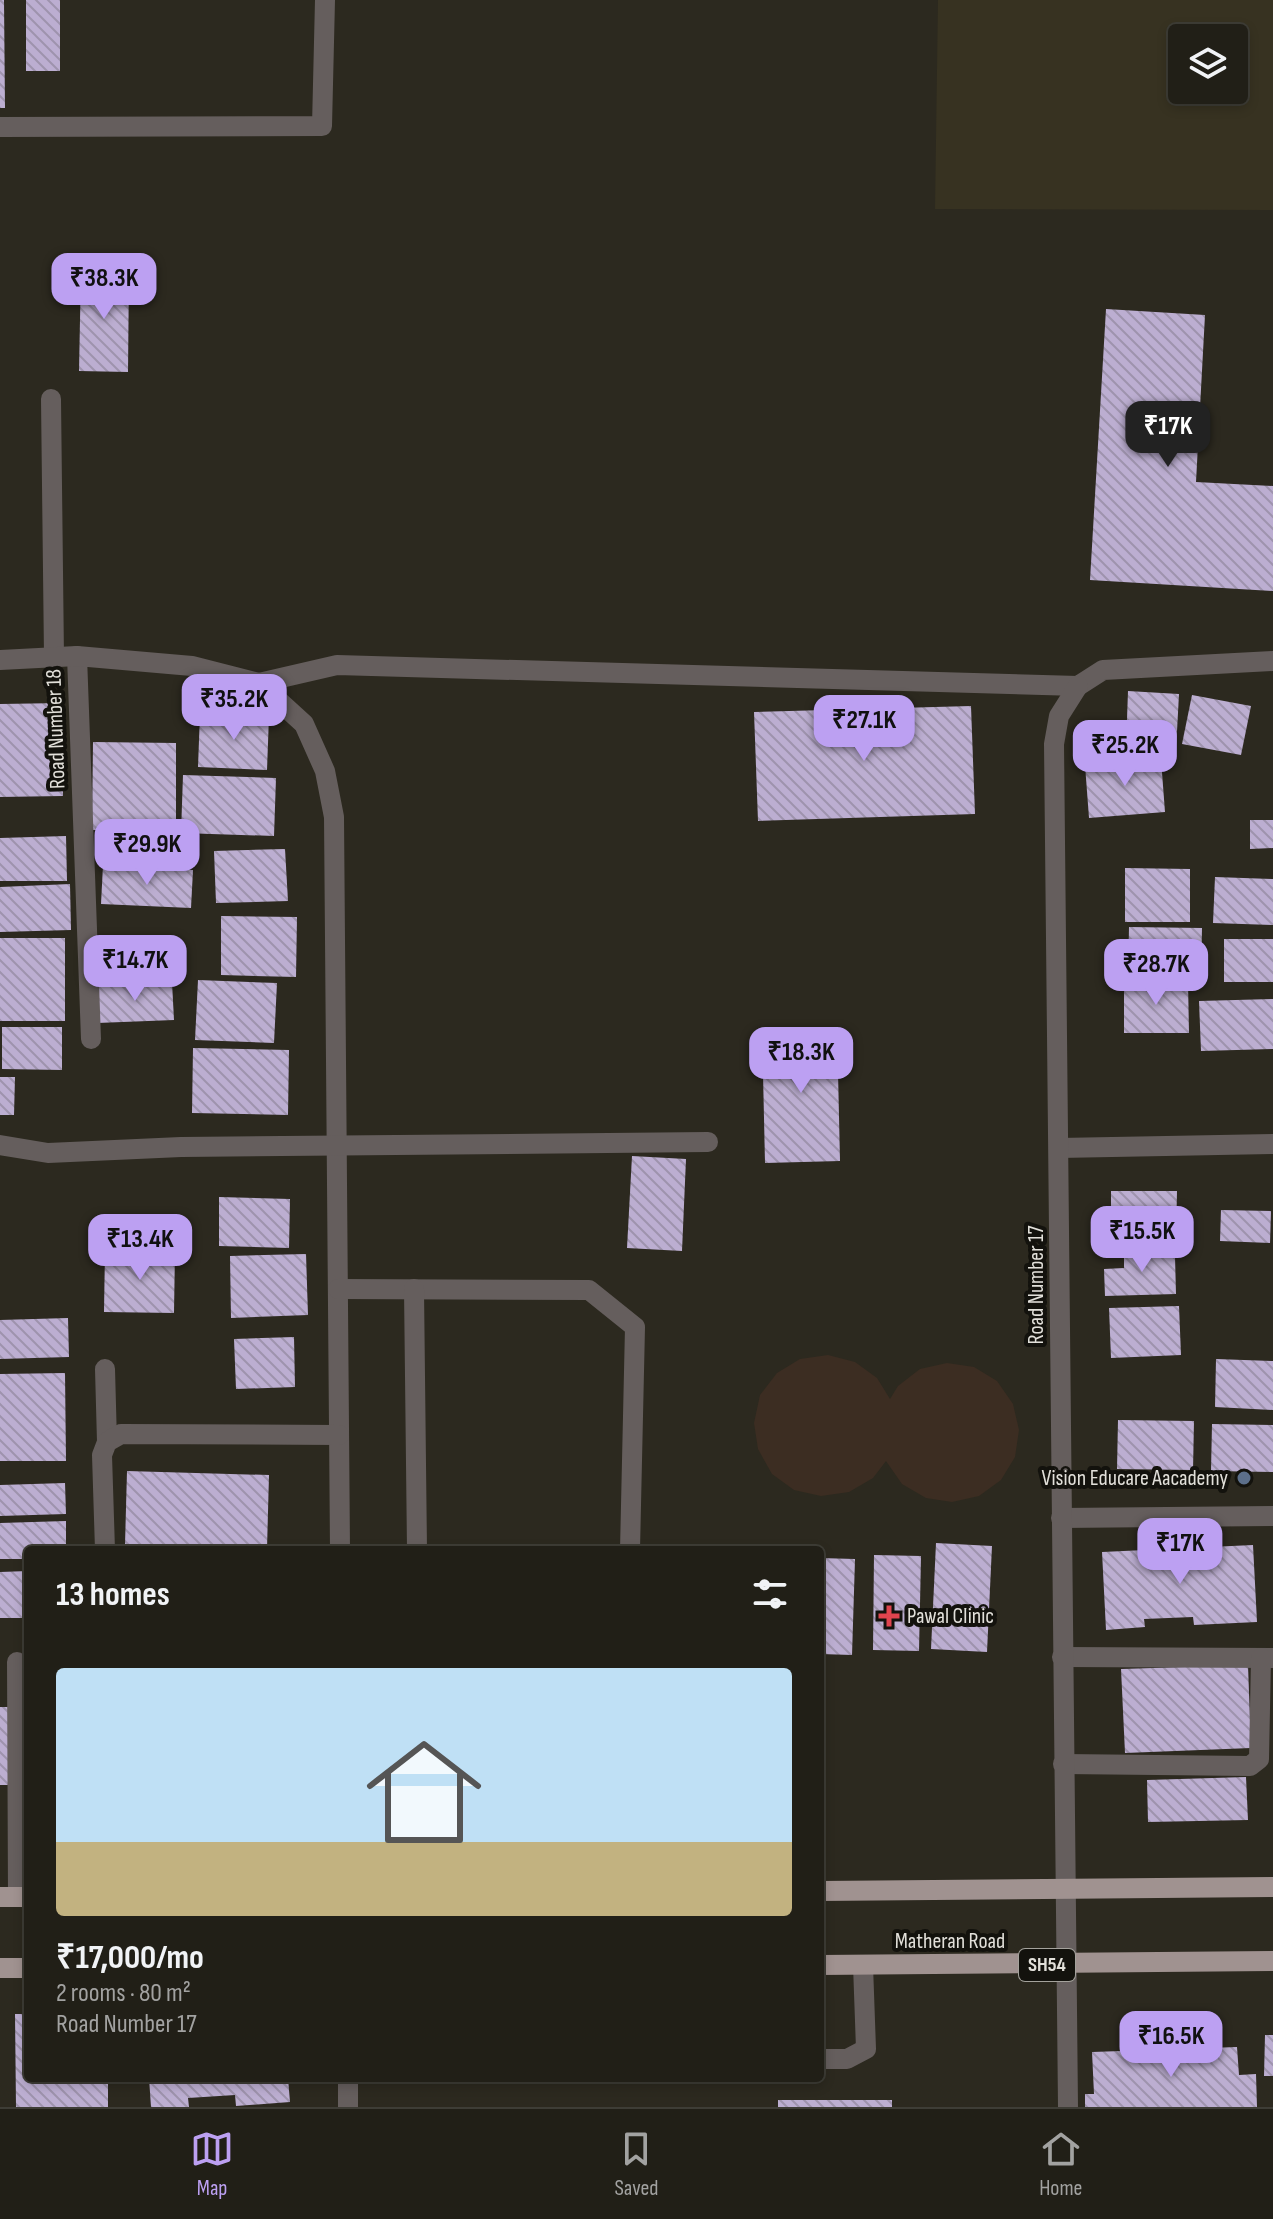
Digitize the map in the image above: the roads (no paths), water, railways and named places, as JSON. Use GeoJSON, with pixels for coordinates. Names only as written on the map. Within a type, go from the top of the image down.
{"type":"FeatureCollection","features":[{"type":"Feature","properties":{"kind":"main road"},"geometry":{"type":"LineString","coordinates":[[824,1891],[1273,1887]]}},
{"type":"Feature","properties":{"kind":"main road","name":"Matheran Road"},"geometry":{"type":"LineString","coordinates":[[824,1965],[1273,1961]]}},
{"type":"Feature","properties":{"kind":"main road"},"geometry":{"type":"LineString","coordinates":[[0,1968],[24,1968]]}},
{"type":"Feature","properties":{"kind":"street"},"geometry":{"type":"LineString","coordinates":[[0,127],[322,126],[325,0]]}},
{"type":"Feature","properties":{"kind":"street"},"geometry":{"type":"LineString","coordinates":[[51,399],[54,657]]}},
{"type":"Feature","properties":{"kind":"street"},"geometry":{"type":"LineString","coordinates":[[0,660],[77,656],[192,666],[259,683],[337,665],[1078,686],[1103,670],[1273,661]]}},
{"type":"Feature","properties":{"kind":"street","name":"Road Number 18"},"geometry":{"type":"LineString","coordinates":[[77,656],[91,1039]]}},
{"type":"Feature","properties":{"kind":"street"},"geometry":{"type":"LineString","coordinates":[[259,683],[304,724],[325,771],[334,817],[340,1546]]}},
{"type":"Feature","properties":{"kind":"street","name":"Road Number 17"},"geometry":{"type":"LineString","coordinates":[[1063,1889],[1054,744],[1059,716],[1078,686]]}},
{"type":"Feature","properties":{"kind":"street"},"geometry":{"type":"LineString","coordinates":[[0,1145],[48,1153],[337,1145],[708,1142]]}},
{"type":"Feature","properties":{"kind":"street"},"geometry":{"type":"LineString","coordinates":[[1059,1148],[1273,1144]]}},
{"type":"Feature","properties":{"kind":"street"},"geometry":{"type":"LineString","coordinates":[[338,1289],[589,1290],[635,1327],[630,1546]]}},
{"type":"Feature","properties":{"kind":"street"},"geometry":{"type":"LineString","coordinates":[[414,1289],[417,1546]]}},
{"type":"Feature","properties":{"kind":"street"},"geometry":{"type":"LineString","coordinates":[[105,1369],[107,1442],[102,1455],[105,1546]]}},
{"type":"Feature","properties":{"kind":"street"},"geometry":{"type":"LineString","coordinates":[[107,1442],[121,1434],[339,1435]]}},
{"type":"Feature","properties":{"kind":"street"},"geometry":{"type":"LineString","coordinates":[[1061,1518],[1273,1516]]}},
{"type":"Feature","properties":{"kind":"street"},"geometry":{"type":"LineString","coordinates":[[1062,1657],[1267,1658],[1259,1759],[1250,1766],[1063,1764]]}},
{"type":"Feature","properties":{"kind":"street"},"geometry":{"type":"LineString","coordinates":[[15,1662],[9,1697],[15,1897]]}},
{"type":"Feature","properties":{"kind":"street"},"geometry":{"type":"LineString","coordinates":[[1063,1889],[1068,2107]]}},
{"type":"Feature","properties":{"kind":"street"},"geometry":{"type":"LineString","coordinates":[[824,2059],[847,2059],[866,2049],[863,1965]]}},
{"type":"Feature","properties":{"kind":"street"},"geometry":{"type":"LineString","coordinates":[[348,2082],[348,2107]]}},
{"type":"Feature","properties":{"kind":"place","name":"Vision Educare Aacademy"},"geometry":{"type":"Point","coordinates":[1244,1478]}},
{"type":"Feature","properties":{"kind":"place","name":"Pawal Clinic"},"geometry":{"type":"Point","coordinates":[889,1616]}}]}
